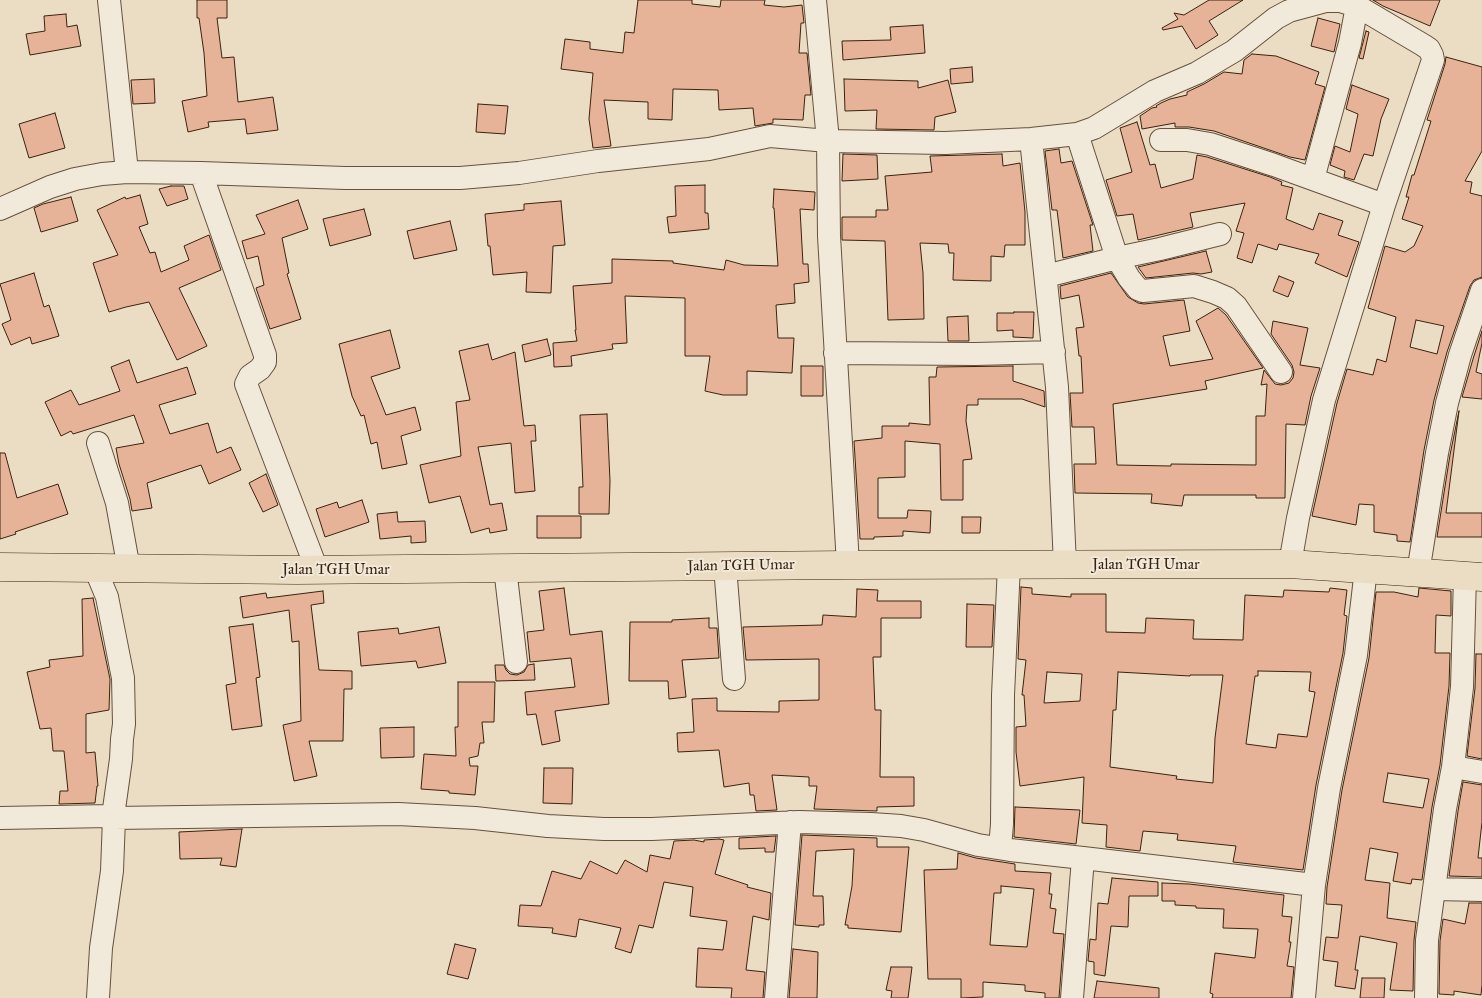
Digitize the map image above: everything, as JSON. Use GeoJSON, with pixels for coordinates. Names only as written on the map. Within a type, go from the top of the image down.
{"type":"FeatureCollection","features":[{"type":"Feature","properties":{"kind":"main road","name":"Jalan TGH Umar"},"geometry":{"type":"LineString","coordinates":[[0,567],[317,570],[848,565],[1290,564],[1473,577]]}},
{"type":"Feature","properties":{"kind":"street"},"geometry":{"type":"LineString","coordinates":[[109,0],[127,172]]}},
{"type":"Feature","properties":{"kind":"street"},"geometry":{"type":"LineString","coordinates":[[815,0],[828,141],[829,236],[848,565]]}},
{"type":"Feature","properties":{"kind":"street"},"geometry":{"type":"LineString","coordinates":[[0,209],[50,187],[75,179],[127,172],[344,178],[460,178],[519,173],[598,160],[709,149],[770,136],[828,141],[945,142],[1031,139],[1077,134],[1094,128],[1155,91],[1197,73],[1234,51],[1276,18],[1288,11],[1326,1],[1357,6],[1429,49],[1433,60],[1384,205],[1324,400],[1298,518],[1290,564]]}},
{"type":"Feature","properties":{"kind":"street"},"geometry":{"type":"LineString","coordinates":[[1313,179],[1350,43],[1357,6]]}},
{"type":"Feature","properties":{"kind":"street"},"geometry":{"type":"LineString","coordinates":[[1077,134],[1118,258],[1129,278],[1138,289],[1143,291],[1194,286],[1227,298],[1236,306],[1281,372]]}},
{"type":"Feature","properties":{"kind":"street"},"geometry":{"type":"LineString","coordinates":[[1031,139],[1058,387],[1065,565]]}},
{"type":"Feature","properties":{"kind":"street"},"geometry":{"type":"LineString","coordinates":[[1161,140],[1187,140],[1210,144],[1384,205]]}},
{"type":"Feature","properties":{"kind":"street"},"geometry":{"type":"LineString","coordinates":[[201,173],[265,355],[265,362],[260,369],[250,376],[246,384],[317,570]]}},
{"type":"Feature","properties":{"kind":"street"},"geometry":{"type":"LineString","coordinates":[[1046,276],[1220,234]]}},
{"type":"Feature","properties":{"kind":"street"},"geometry":{"type":"LineString","coordinates":[[1418,573],[1446,402],[1482,290]]}},
{"type":"Feature","properties":{"kind":"street"},"geometry":{"type":"LineString","coordinates":[[835,353],[975,354],[1054,352]]}},
{"type":"Feature","properties":{"kind":"street"},"geometry":{"type":"LineString","coordinates":[[98,443],[117,503],[129,569]]}},
{"type":"Feature","properties":{"kind":"street"},"geometry":{"type":"LineString","coordinates":[[1000,848],[1002,824],[1003,695],[1009,565]]}},
{"type":"Feature","properties":{"kind":"street"},"geometry":{"type":"LineString","coordinates":[[725,566],[734,678]]}},
{"type":"Feature","properties":{"kind":"street"},"geometry":{"type":"LineString","coordinates":[[95,568],[107,597],[123,678],[124,724],[122,759],[114,809],[112,871],[101,948],[98,998]]}},
{"type":"Feature","properties":{"kind":"street"},"geometry":{"type":"LineString","coordinates":[[505,568],[516,662]]}},
{"type":"Feature","properties":{"kind":"street"},"geometry":{"type":"LineString","coordinates":[[1304,998],[1314,885],[1334,758],[1356,655],[1366,569]]}},
{"type":"Feature","properties":{"kind":"street"},"geometry":{"type":"LineString","coordinates":[[1426,998],[1427,940],[1445,809],[1454,767],[1473,577]]}},
{"type":"Feature","properties":{"kind":"street"},"geometry":{"type":"LineString","coordinates":[[1454,767],[1482,772]]}},
{"type":"Feature","properties":{"kind":"street"},"geometry":{"type":"LineString","coordinates":[[0,818],[398,814],[475,818],[548,826],[604,829],[662,829],[790,822],[901,826],[1000,848],[1314,885]]}},
{"type":"Feature","properties":{"kind":"street"},"geometry":{"type":"LineString","coordinates":[[776,998],[790,822]]}},
{"type":"Feature","properties":{"kind":"street"},"geometry":{"type":"LineString","coordinates":[[1072,998],[1083,858]]}},
{"type":"Feature","properties":{"kind":"street"},"geometry":{"type":"LineString","coordinates":[[1434,889],[1482,890]]}},
{"type":"Feature","properties":{"kind":"building"},"geometry":{"type":"Polygon","coordinates":[[[197,0],[227,0],[227,18],[217,18],[222,58],[234,57],[238,102],[273,97],[278,130],[247,134],[245,119],[208,122],[209,127],[188,132],[182,101],[207,96],[204,53],[199,18],[197,18],[197,0]]]}},
{"type":"Feature","properties":{"kind":"building"},"geometry":{"type":"Polygon","coordinates":[[[638,0],[692,0],[692,4],[720,7],[721,0],[765,0],[764,5],[784,7],[802,5],[804,23],[801,23],[799,53],[807,53],[811,95],[805,95],[803,120],[773,119],[773,123],[755,126],[753,108],[719,110],[718,90],[673,89],[672,120],[648,119],[648,102],[604,100],[611,146],[593,148],[589,119],[593,73],[561,69],[565,39],[590,42],[590,49],[623,53],[625,32],[634,33],[638,0]]]}},
{"type":"Feature","properties":{"kind":"building"},"geometry":{"type":"Polygon","coordinates":[[[1209,0],[1243,0],[1209,21],[1218,35],[1196,49],[1182,26],[1163,30],[1162,28],[1178,19],[1174,13],[1184,15],[1209,0]]]}},
{"type":"Feature","properties":{"kind":"building"},"geometry":{"type":"Polygon","coordinates":[[[1373,0],[1440,0],[1430,26],[1373,0]]]}},
{"type":"Feature","properties":{"kind":"building"},"geometry":{"type":"Polygon","coordinates":[[[66,14],[67,27],[77,25],[81,46],[30,55],[26,34],[45,31],[44,16],[66,14]]]}},
{"type":"Feature","properties":{"kind":"building"},"geometry":{"type":"Polygon","coordinates":[[[1318,18],[1340,24],[1334,52],[1311,46],[1318,18]]]}},
{"type":"Feature","properties":{"kind":"building"},"geometry":{"type":"Polygon","coordinates":[[[923,25],[925,53],[843,60],[842,41],[891,40],[890,27],[923,25]]]}},
{"type":"Feature","properties":{"kind":"building"},"geometry":{"type":"Polygon","coordinates":[[[1366,31],[1369,32],[1363,59],[1359,58],[1366,31]]]}},
{"type":"Feature","properties":{"kind":"building"},"geometry":{"type":"Polygon","coordinates":[[[1252,54],[1276,56],[1319,72],[1315,84],[1325,87],[1305,160],[1290,157],[1214,131],[1175,127],[1175,123],[1142,129],[1140,116],[1161,103],[1187,95],[1187,92],[1224,72],[1242,74],[1244,60],[1252,54]]]}},
{"type":"Feature","properties":{"kind":"building"},"geometry":{"type":"Polygon","coordinates":[[[1446,57],[1482,67],[1482,151],[1465,181],[1472,182],[1470,193],[1482,196],[1482,277],[1474,280],[1470,286],[1447,352],[1434,400],[1424,450],[1410,542],[1397,541],[1397,535],[1374,532],[1374,505],[1359,504],[1356,525],[1312,516],[1337,403],[1347,369],[1373,375],[1377,359],[1386,362],[1396,317],[1368,308],[1385,246],[1405,252],[1414,246],[1423,226],[1402,219],[1409,197],[1406,197],[1412,175],[1414,175],[1431,121],[1427,120],[1446,57]],[[1416,320],[1410,347],[1437,354],[1444,326],[1416,320]]]}},
{"type":"Feature","properties":{"kind":"building"},"geometry":{"type":"Polygon","coordinates":[[[972,67],[973,82],[951,84],[950,69],[972,67]]]}},
{"type":"Feature","properties":{"kind":"building"},"geometry":{"type":"Polygon","coordinates":[[[154,79],[155,103],[133,104],[131,80],[154,79]]]}},
{"type":"Feature","properties":{"kind":"building"},"geometry":{"type":"Polygon","coordinates":[[[844,79],[918,81],[918,88],[948,80],[956,112],[935,117],[934,130],[876,129],[877,110],[845,111],[844,79]]]}},
{"type":"Feature","properties":{"kind":"building"},"geometry":{"type":"Polygon","coordinates":[[[1352,85],[1389,99],[1381,119],[1373,156],[1364,154],[1354,180],[1344,177],[1345,171],[1330,165],[1335,146],[1350,152],[1358,114],[1346,109],[1352,85]]]}},
{"type":"Feature","properties":{"kind":"building"},"geometry":{"type":"Polygon","coordinates":[[[478,104],[508,106],[505,134],[476,132],[478,104]]]}},
{"type":"Feature","properties":{"kind":"building"},"geometry":{"type":"Polygon","coordinates":[[[55,113],[65,148],[29,158],[19,124],[55,113]]]}},
{"type":"Feature","properties":{"kind":"building"},"geometry":{"type":"Polygon","coordinates":[[[1137,122],[1150,165],[1155,164],[1161,188],[1193,179],[1197,155],[1270,177],[1282,182],[1281,185],[1293,188],[1286,219],[1313,230],[1319,213],[1343,221],[1338,235],[1359,242],[1347,277],[1315,263],[1319,254],[1279,244],[1277,250],[1258,244],[1252,263],[1237,258],[1244,233],[1236,231],[1245,203],[1190,213],[1193,227],[1138,240],[1133,214],[1117,216],[1106,180],[1132,172],[1120,128],[1137,122]]]}},
{"type":"Feature","properties":{"kind":"building"},"geometry":{"type":"Polygon","coordinates":[[[1059,149],[1061,163],[1072,161],[1093,225],[1090,225],[1093,251],[1063,258],[1057,210],[1052,210],[1045,151],[1059,149]]]}},
{"type":"Feature","properties":{"kind":"building"},"geometry":{"type":"Polygon","coordinates":[[[843,154],[877,155],[878,179],[842,181],[843,154]]]}},
{"type":"Feature","properties":{"kind":"building"},"geometry":{"type":"Polygon","coordinates":[[[1002,154],[1003,166],[1020,163],[1025,212],[1025,245],[1005,245],[1004,257],[991,256],[991,281],[953,280],[954,253],[949,253],[948,244],[920,243],[924,319],[888,320],[885,241],[842,240],[842,217],[876,217],[876,210],[888,210],[885,176],[932,172],[930,156],[1002,154]]]}},
{"type":"Feature","properties":{"kind":"building"},"geometry":{"type":"Polygon","coordinates":[[[705,185],[705,213],[708,213],[709,229],[669,233],[667,217],[676,216],[675,186],[705,185]]]}},
{"type":"Feature","properties":{"kind":"building"},"geometry":{"type":"Polygon","coordinates":[[[171,186],[184,186],[188,199],[167,206],[159,189],[171,186]]]}},
{"type":"Feature","properties":{"kind":"building"},"geometry":{"type":"Polygon","coordinates":[[[774,189],[815,192],[814,210],[800,209],[803,264],[808,264],[809,282],[794,284],[795,303],[776,305],[778,338],[794,338],[792,373],[747,371],[747,395],[723,395],[705,391],[710,356],[685,356],[685,298],[625,296],[627,343],[612,344],[613,349],[571,356],[572,366],[554,367],[553,343],[577,341],[573,286],[612,283],[612,259],[673,261],[673,263],[724,270],[726,260],[744,265],[778,266],[773,208],[774,189]]]}},
{"type":"Feature","properties":{"kind":"building"},"geometry":{"type":"Polygon","coordinates":[[[140,195],[148,224],[139,227],[150,253],[155,252],[161,272],[189,260],[184,246],[209,235],[221,270],[179,288],[207,346],[177,360],[149,302],[109,312],[93,263],[118,255],[97,210],[125,197],[126,199],[140,195]]]}},
{"type":"Feature","properties":{"kind":"building"},"geometry":{"type":"Polygon","coordinates":[[[71,197],[78,221],[41,232],[34,208],[71,197]]]}},
{"type":"Feature","properties":{"kind":"building"},"geometry":{"type":"Polygon","coordinates":[[[298,200],[308,229],[282,238],[289,273],[287,274],[301,319],[270,329],[256,288],[264,285],[258,256],[247,259],[242,241],[265,234],[256,215],[298,200]]]}},
{"type":"Feature","properties":{"kind":"building"},"geometry":{"type":"Polygon","coordinates":[[[561,201],[565,245],[553,246],[551,293],[526,292],[527,272],[493,275],[485,214],[524,210],[524,204],[561,201]]]}},
{"type":"Feature","properties":{"kind":"building"},"geometry":{"type":"Polygon","coordinates":[[[364,209],[371,235],[330,246],[323,219],[364,209]]]}},
{"type":"Feature","properties":{"kind":"building"},"geometry":{"type":"Polygon","coordinates":[[[450,221],[457,250],[414,259],[407,231],[450,221]]]}},
{"type":"Feature","properties":{"kind":"building"},"geometry":{"type":"Polygon","coordinates":[[[1206,251],[1212,272],[1146,278],[1138,267],[1206,251]]]}},
{"type":"Feature","properties":{"kind":"building"},"geometry":{"type":"Polygon","coordinates":[[[34,273],[44,307],[49,305],[59,336],[32,344],[30,337],[11,345],[2,324],[11,320],[0,284],[34,273]]]}},
{"type":"Feature","properties":{"kind":"building"},"geometry":{"type":"Polygon","coordinates":[[[1111,273],[1128,297],[1138,303],[1184,300],[1190,331],[1163,336],[1170,366],[1213,359],[1196,321],[1218,308],[1226,315],[1263,368],[1205,381],[1207,389],[1113,404],[1117,465],[1256,465],[1256,416],[1265,416],[1267,384],[1261,385],[1264,370],[1275,384],[1281,385],[1289,383],[1293,378],[1294,372],[1292,365],[1271,334],[1273,321],[1308,328],[1300,365],[1320,368],[1311,396],[1305,425],[1286,424],[1285,498],[1256,498],[1256,495],[1184,495],[1182,506],[1151,503],[1152,494],[1075,493],[1074,464],[1096,464],[1094,427],[1072,427],[1070,393],[1083,393],[1081,356],[1079,356],[1076,328],[1084,327],[1079,295],[1061,299],[1060,286],[1111,273]]]}},
{"type":"Feature","properties":{"kind":"building"},"geometry":{"type":"Polygon","coordinates":[[[1279,276],[1294,282],[1288,297],[1273,291],[1279,276]]]}},
{"type":"Feature","properties":{"kind":"building"},"geometry":{"type":"Polygon","coordinates":[[[1034,312],[1033,338],[1013,337],[1013,330],[997,331],[997,313],[1034,312]]]}},
{"type":"Feature","properties":{"kind":"building"},"geometry":{"type":"Polygon","coordinates":[[[968,316],[969,341],[948,341],[947,317],[968,316]]]}},
{"type":"Feature","properties":{"kind":"building"},"geometry":{"type":"Polygon","coordinates":[[[390,330],[400,368],[371,377],[386,415],[415,407],[421,430],[401,436],[407,464],[382,469],[377,442],[371,444],[364,415],[361,416],[352,396],[339,344],[390,330]]]}},
{"type":"Feature","properties":{"kind":"building"},"geometry":{"type":"Polygon","coordinates":[[[1482,331],[1482,343],[1476,372],[1482,374],[1482,399],[1462,397],[1473,359],[1482,331]]]}},
{"type":"Feature","properties":{"kind":"building"},"geometry":{"type":"Polygon","coordinates":[[[547,339],[551,355],[525,362],[522,345],[547,339]]]}},
{"type":"Feature","properties":{"kind":"building"},"geometry":{"type":"Polygon","coordinates":[[[488,344],[492,360],[515,352],[524,426],[535,425],[536,441],[531,441],[535,491],[515,493],[511,443],[478,447],[490,505],[502,503],[507,530],[490,533],[489,528],[471,533],[460,496],[429,503],[420,465],[461,456],[456,402],[470,400],[459,351],[488,344]]]}},
{"type":"Feature","properties":{"kind":"building"},"geometry":{"type":"Polygon","coordinates":[[[129,360],[137,383],[187,367],[196,394],[159,405],[170,434],[208,423],[217,453],[231,447],[241,470],[209,484],[201,465],[147,483],[152,508],[132,511],[116,448],[144,443],[134,415],[73,434],[71,431],[61,436],[45,402],[71,390],[79,405],[120,391],[111,367],[129,360]]]}},
{"type":"Feature","properties":{"kind":"building"},"geometry":{"type":"Polygon","coordinates":[[[801,366],[823,366],[823,396],[801,396],[801,366]]]}},
{"type":"Feature","properties":{"kind":"building"},"geometry":{"type":"Polygon","coordinates":[[[1013,366],[1013,381],[1044,391],[1045,407],[1022,399],[978,399],[978,405],[967,405],[966,421],[972,459],[963,460],[963,500],[941,500],[940,444],[905,441],[905,477],[878,478],[878,518],[907,518],[908,510],[931,511],[930,533],[903,531],[903,536],[860,539],[854,441],[882,438],[882,426],[909,426],[909,423],[930,425],[929,377],[936,377],[937,367],[1013,366]]]}},
{"type":"Feature","properties":{"kind":"building"},"geometry":{"type":"Polygon","coordinates":[[[1459,411],[1446,513],[1482,513],[1482,537],[1437,537],[1459,411]]]}},
{"type":"Feature","properties":{"kind":"building"},"geometry":{"type":"Polygon","coordinates":[[[607,414],[610,481],[609,514],[579,514],[579,487],[583,487],[580,415],[607,414]]]}},
{"type":"Feature","properties":{"kind":"building"},"geometry":{"type":"Polygon","coordinates":[[[0,453],[5,453],[17,498],[58,484],[68,514],[0,539],[0,453]]]}},
{"type":"Feature","properties":{"kind":"building"},"geometry":{"type":"Polygon","coordinates":[[[266,474],[278,505],[263,512],[249,483],[266,474]]]}},
{"type":"Feature","properties":{"kind":"building"},"geometry":{"type":"Polygon","coordinates":[[[362,500],[369,522],[325,537],[316,509],[337,502],[339,508],[362,500]]]}},
{"type":"Feature","properties":{"kind":"building"},"geometry":{"type":"Polygon","coordinates":[[[397,512],[398,522],[425,521],[426,542],[411,543],[411,536],[380,539],[377,514],[397,512]]]}},
{"type":"Feature","properties":{"kind":"building"},"geometry":{"type":"Polygon","coordinates":[[[537,516],[581,516],[581,538],[537,538],[537,516]]]}},
{"type":"Feature","properties":{"kind":"building"},"geometry":{"type":"Polygon","coordinates":[[[962,517],[981,517],[980,533],[962,533],[962,517]]]}},
{"type":"Feature","properties":{"kind":"building"},"geometry":{"type":"Polygon","coordinates":[[[1021,587],[1032,588],[1032,594],[1071,597],[1071,594],[1106,594],[1106,632],[1145,633],[1146,618],[1194,620],[1193,639],[1243,640],[1245,595],[1283,597],[1284,590],[1329,592],[1330,588],[1347,590],[1344,615],[1347,616],[1343,653],[1316,785],[1303,870],[1233,862],[1236,846],[1177,840],[1178,834],[1143,831],[1140,851],[1106,847],[1107,825],[1082,823],[1084,777],[1020,786],[1016,752],[1016,727],[1026,726],[1024,695],[1022,695],[1026,660],[1018,659],[1021,587]],[[1258,671],[1258,676],[1255,676],[1246,744],[1276,748],[1278,734],[1307,737],[1315,692],[1309,691],[1311,672],[1258,671]],[[1047,672],[1044,703],[1080,701],[1082,674],[1047,672]],[[1118,672],[1116,710],[1113,710],[1110,767],[1177,776],[1176,779],[1213,783],[1215,738],[1223,675],[1190,676],[1118,672]]]}},
{"type":"Feature","properties":{"kind":"building"},"geometry":{"type":"Polygon","coordinates":[[[564,588],[570,635],[602,631],[609,704],[555,711],[560,741],[542,745],[536,714],[527,715],[525,692],[575,687],[571,658],[530,662],[527,632],[544,630],[539,591],[564,588]]]}},
{"type":"Feature","properties":{"kind":"building"},"geometry":{"type":"Polygon","coordinates":[[[1419,588],[1451,591],[1451,616],[1436,615],[1435,653],[1450,653],[1449,686],[1440,765],[1422,880],[1412,879],[1411,884],[1393,881],[1398,853],[1370,848],[1365,880],[1390,883],[1387,918],[1416,922],[1413,991],[1390,990],[1397,943],[1360,936],[1355,970],[1358,970],[1355,989],[1335,986],[1338,962],[1323,960],[1326,937],[1338,938],[1342,905],[1326,904],[1327,887],[1342,790],[1369,658],[1376,592],[1394,592],[1418,597],[1419,588]],[[1388,773],[1383,802],[1423,808],[1429,779],[1388,773]]]}},
{"type":"Feature","properties":{"kind":"building"},"geometry":{"type":"Polygon","coordinates":[[[857,589],[878,590],[877,601],[921,601],[921,618],[881,618],[881,657],[873,657],[875,710],[881,710],[880,777],[914,777],[914,806],[877,807],[877,811],[814,809],[817,786],[809,786],[809,777],[772,775],[777,810],[756,811],[754,795],[750,795],[749,783],[724,787],[719,750],[678,752],[677,733],[694,732],[692,699],[717,698],[717,711],[779,712],[779,701],[819,700],[819,659],[746,660],[743,627],[822,625],[823,615],[856,617],[857,589]]]}},
{"type":"Feature","properties":{"kind":"building"},"geometry":{"type":"Polygon","coordinates":[[[323,591],[324,603],[311,605],[319,670],[352,671],[352,689],[344,689],[343,741],[309,741],[317,776],[294,781],[283,725],[301,721],[299,641],[292,642],[289,610],[243,618],[240,597],[266,593],[267,598],[323,591]]]}},
{"type":"Feature","properties":{"kind":"building"},"geometry":{"type":"Polygon","coordinates":[[[93,598],[110,679],[109,710],[86,714],[86,753],[95,752],[98,786],[95,803],[59,804],[60,791],[68,791],[64,751],[53,751],[51,728],[40,729],[27,672],[50,667],[49,660],[83,656],[82,599],[93,598]]]}},
{"type":"Feature","properties":{"kind":"building"},"geometry":{"type":"Polygon","coordinates":[[[967,604],[994,605],[992,647],[966,647],[967,604]]]}},
{"type":"Feature","properties":{"kind":"building"},"geometry":{"type":"Polygon","coordinates":[[[709,618],[709,628],[717,628],[719,658],[682,660],[686,697],[669,699],[668,681],[629,681],[630,622],[672,622],[672,620],[709,618]]]}},
{"type":"Feature","properties":{"kind":"building"},"geometry":{"type":"Polygon","coordinates":[[[253,624],[260,677],[256,678],[262,726],[232,730],[226,685],[236,683],[229,627],[253,624]]]}},
{"type":"Feature","properties":{"kind":"building"},"geometry":{"type":"Polygon","coordinates":[[[439,627],[446,663],[418,668],[416,661],[361,666],[358,632],[398,628],[399,634],[439,627]]]}},
{"type":"Feature","properties":{"kind":"building"},"geometry":{"type":"Polygon","coordinates":[[[1476,654],[1482,654],[1482,759],[1467,756],[1475,688],[1476,654]]]}},
{"type":"Feature","properties":{"kind":"building"},"geometry":{"type":"Polygon","coordinates":[[[534,664],[535,680],[496,681],[495,665],[504,665],[510,674],[517,675],[524,672],[528,665],[534,664]]]}},
{"type":"Feature","properties":{"kind":"building"},"geometry":{"type":"Polygon","coordinates":[[[458,682],[495,682],[494,722],[482,722],[484,743],[480,743],[478,756],[469,758],[470,766],[478,766],[475,795],[421,789],[424,754],[456,756],[455,727],[458,727],[458,682]]]}},
{"type":"Feature","properties":{"kind":"building"},"geometry":{"type":"Polygon","coordinates":[[[414,727],[414,757],[381,758],[380,728],[414,727]]]}},
{"type":"Feature","properties":{"kind":"building"},"geometry":{"type":"Polygon","coordinates":[[[544,768],[573,768],[572,804],[543,803],[544,768]]]}},
{"type":"Feature","properties":{"kind":"building"},"geometry":{"type":"Polygon","coordinates":[[[1463,782],[1482,785],[1482,822],[1478,858],[1482,858],[1482,877],[1449,876],[1463,782]]]}},
{"type":"Feature","properties":{"kind":"building"},"geometry":{"type":"Polygon","coordinates":[[[1015,807],[1080,810],[1076,844],[1014,837],[1015,807]]]}},
{"type":"Feature","properties":{"kind":"building"},"geometry":{"type":"Polygon","coordinates":[[[242,829],[236,867],[220,865],[222,858],[180,859],[179,832],[242,829]]]}},
{"type":"Feature","properties":{"kind":"building"},"geometry":{"type":"Polygon","coordinates":[[[802,835],[877,838],[877,847],[909,847],[901,932],[848,928],[848,925],[845,925],[852,886],[854,849],[816,851],[813,896],[823,896],[824,925],[819,925],[819,927],[795,925],[802,835]]]}},
{"type":"Feature","properties":{"kind":"building"},"geometry":{"type":"Polygon","coordinates":[[[776,836],[774,852],[765,852],[765,848],[739,849],[739,838],[776,836]]]}},
{"type":"Feature","properties":{"kind":"building"},"geometry":{"type":"Polygon","coordinates":[[[694,840],[704,842],[704,840],[724,840],[715,874],[748,885],[747,887],[771,893],[769,920],[753,916],[746,970],[765,972],[763,998],[731,998],[732,988],[696,987],[698,948],[723,950],[727,921],[690,916],[693,887],[664,882],[653,928],[639,925],[631,953],[615,948],[621,928],[579,919],[576,937],[552,933],[553,928],[518,926],[520,905],[541,906],[552,871],[581,879],[590,861],[617,874],[625,860],[647,872],[650,855],[670,859],[674,841],[694,840]]]}},
{"type":"Feature","properties":{"kind":"building"},"geometry":{"type":"Polygon","coordinates":[[[958,853],[1015,864],[1015,871],[1051,873],[1049,894],[1052,894],[1050,908],[1056,909],[1053,933],[1064,934],[1059,998],[1045,998],[1045,993],[1025,991],[1025,985],[983,982],[983,997],[961,998],[961,979],[928,979],[924,870],[957,869],[958,853]],[[1001,886],[1001,893],[994,893],[990,945],[1027,947],[1034,889],[1001,886]]]}},
{"type":"Feature","properties":{"kind":"building"},"geometry":{"type":"Polygon","coordinates":[[[1112,878],[1158,882],[1158,896],[1129,896],[1128,927],[1111,926],[1105,976],[1094,974],[1094,962],[1088,961],[1090,939],[1096,940],[1098,903],[1108,904],[1112,878]]]}},
{"type":"Feature","properties":{"kind":"building"},"geometry":{"type":"Polygon","coordinates":[[[1162,883],[1189,884],[1284,895],[1282,916],[1292,917],[1289,942],[1291,942],[1287,966],[1294,967],[1291,998],[1212,998],[1213,994],[1210,993],[1215,953],[1255,958],[1258,929],[1223,928],[1224,909],[1196,908],[1196,906],[1175,905],[1175,901],[1162,901],[1162,883]]]}},
{"type":"Feature","properties":{"kind":"building"},"geometry":{"type":"Polygon","coordinates":[[[1469,903],[1482,903],[1481,995],[1454,991],[1454,995],[1439,994],[1440,941],[1443,919],[1465,924],[1469,903]]]}},
{"type":"Feature","properties":{"kind":"building"},"geometry":{"type":"Polygon","coordinates":[[[455,944],[476,949],[468,979],[447,974],[455,944]]]}},
{"type":"Feature","properties":{"kind":"building"},"geometry":{"type":"Polygon","coordinates":[[[793,949],[818,952],[817,998],[789,998],[793,949]]]}},
{"type":"Feature","properties":{"kind":"building"},"geometry":{"type":"Polygon","coordinates":[[[891,967],[912,967],[908,998],[891,998],[892,991],[886,990],[891,967]]]}},
{"type":"Feature","properties":{"kind":"building"},"geometry":{"type":"Polygon","coordinates":[[[1362,978],[1385,978],[1384,998],[1360,998],[1362,978]]]}},
{"type":"Feature","properties":{"kind":"building"},"geometry":{"type":"Polygon","coordinates":[[[1097,981],[1159,988],[1159,998],[1094,998],[1097,981]]]}}]}
